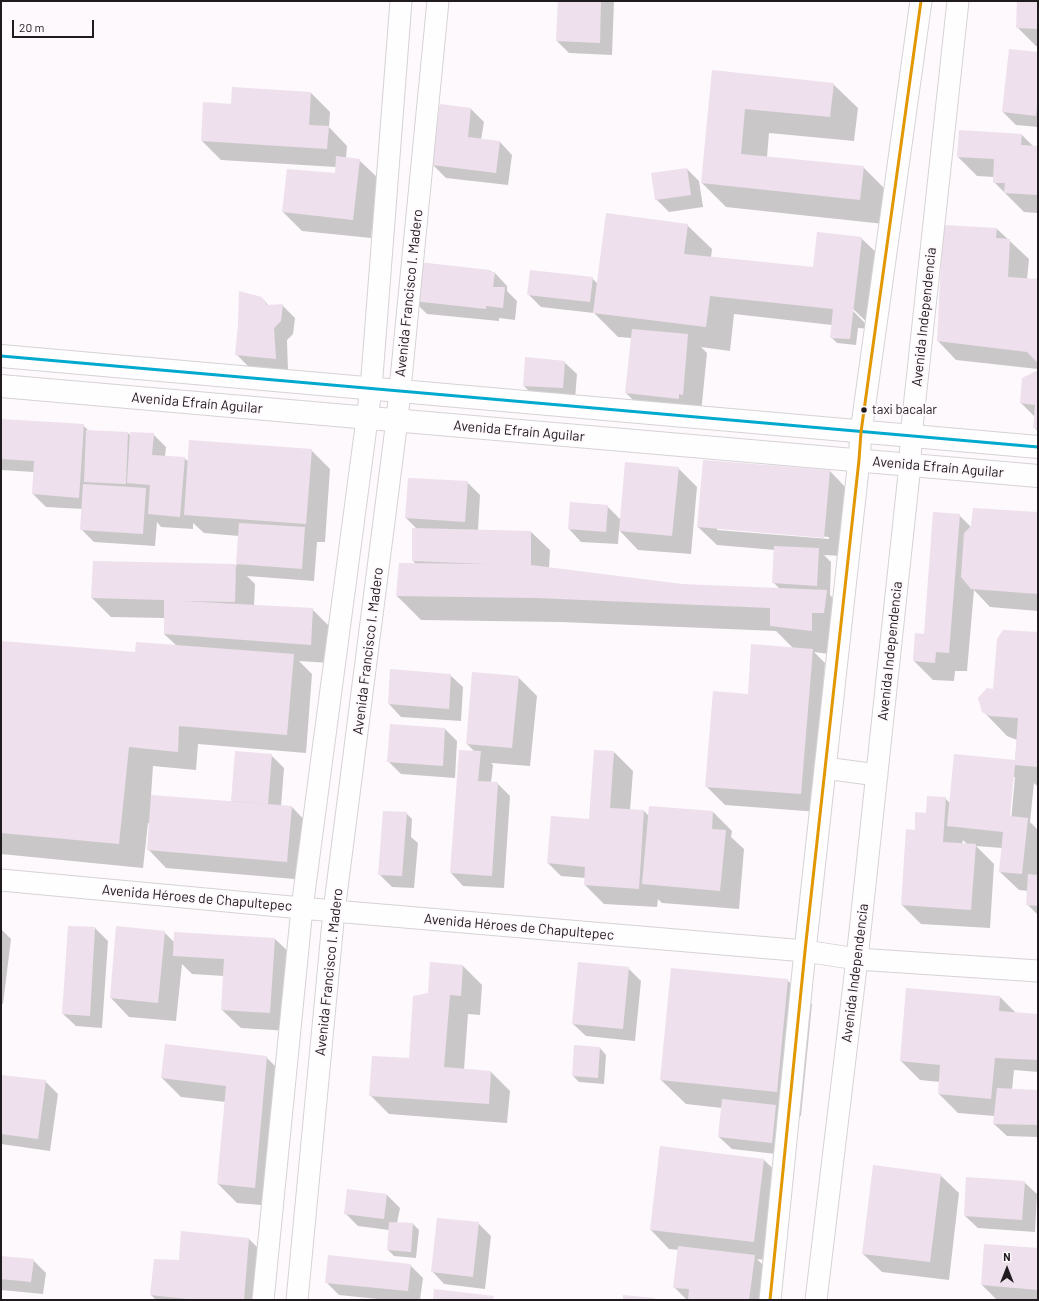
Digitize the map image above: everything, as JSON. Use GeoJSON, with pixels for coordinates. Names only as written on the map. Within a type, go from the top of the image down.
{"type":"FeatureCollection","features":[{"type":"Feature","properties":{"kind":"main road","name":"Avenida Efraín Aguilar"},"geometry":{"type":"LineString","coordinates":[[1,356],[1038,447]]}},
{"type":"Feature","properties":{"kind":"main road","name":"Avenida Efraín Aguilar"},"geometry":{"type":"LineString","coordinates":[[1,386],[1038,476]]}},
{"type":"Feature","properties":{"kind":"street","name":"Avenida Francisco I. Madero"},"geometry":{"type":"LineString","coordinates":[[263,1300],[302,908],[371,389],[401,1]]}},
{"type":"Feature","properties":{"kind":"street","name":"Avenida Francisco I. Madero"},"geometry":{"type":"LineString","coordinates":[[297,1300],[334,911],[397,420],[438,1]]}},
{"type":"Feature","properties":{"kind":"street"},"geometry":{"type":"LineString","coordinates":[[770,1300],[805,951],[861,432],[921,1]]}},
{"type":"Feature","properties":{"kind":"street","name":"Avenida Independencia"},"geometry":{"type":"LineString","coordinates":[[816,1300],[857,959],[958,1]]}},
{"type":"Feature","properties":{"kind":"street"},"geometry":{"type":"LineString","coordinates":[[825,768],[877,775]]}},
{"type":"Feature","properties":{"kind":"street","name":"Avenida Héroes de Chapultepec"},"geometry":{"type":"LineString","coordinates":[[1,880],[334,911],[805,951],[857,959],[1038,971]]}},
{"type":"Feature","properties":{"kind":"building"},"geometry":{"type":"Polygon","coordinates":[[[558,1],[601,1],[600,43],[556,41],[558,1]]]}},
{"type":"Feature","properties":{"kind":"building"},"geometry":{"type":"Polygon","coordinates":[[[1017,1],[1038,1],[1038,29],[1016,28],[1017,1]]]}},
{"type":"Feature","properties":{"kind":"building"},"geometry":{"type":"Polygon","coordinates":[[[1009,49],[1038,52],[1038,97],[1036,116],[1002,112],[1009,49]]]}},
{"type":"Feature","properties":{"kind":"building"},"geometry":{"type":"Polygon","coordinates":[[[712,70],[834,83],[830,117],[745,109],[741,154],[864,166],[860,200],[701,183],[712,70]]]}},
{"type":"Feature","properties":{"kind":"building"},"geometry":{"type":"Polygon","coordinates":[[[232,87],[311,92],[309,125],[329,126],[327,149],[201,141],[203,102],[231,104],[232,87]]]}},
{"type":"Feature","properties":{"kind":"building"},"geometry":{"type":"Polygon","coordinates":[[[440,104],[471,108],[468,137],[500,141],[496,173],[432,165],[440,104]]]}},
{"type":"Feature","properties":{"kind":"building"},"geometry":{"type":"Polygon","coordinates":[[[959,130],[1022,134],[1021,145],[1038,146],[1038,195],[1004,193],[1005,183],[993,183],[994,159],[957,157],[959,130]]]}},
{"type":"Feature","properties":{"kind":"building"},"geometry":{"type":"Polygon","coordinates":[[[336,156],[360,159],[353,220],[282,212],[287,169],[335,173],[336,156]]]}},
{"type":"Feature","properties":{"kind":"building"},"geometry":{"type":"Polygon","coordinates":[[[687,168],[691,195],[655,200],[651,173],[687,168]]]}},
{"type":"Feature","properties":{"kind":"building"},"geometry":{"type":"Polygon","coordinates":[[[606,213],[688,224],[684,254],[813,267],[817,232],[862,237],[850,339],[830,338],[833,309],[710,296],[706,327],[593,313],[606,213]]]}},
{"type":"Feature","properties":{"kind":"building"},"geometry":{"type":"Polygon","coordinates":[[[943,225],[997,228],[996,238],[1010,239],[1008,277],[1038,279],[1038,363],[1027,352],[937,341],[943,225]]]}},
{"type":"Feature","properties":{"kind":"building"},"geometry":{"type":"Polygon","coordinates":[[[418,262],[490,270],[490,272],[495,272],[493,287],[505,287],[503,308],[486,306],[486,309],[413,301],[418,262]]]}},
{"type":"Feature","properties":{"kind":"building"},"geometry":{"type":"Polygon","coordinates":[[[530,270],[593,277],[590,302],[527,295],[530,270]]]}},
{"type":"Feature","properties":{"kind":"building"},"geometry":{"type":"Polygon","coordinates":[[[239,291],[262,297],[267,305],[283,304],[281,321],[274,328],[276,359],[235,355],[239,291]]]}},
{"type":"Feature","properties":{"kind":"building"},"geometry":{"type":"Polygon","coordinates":[[[632,329],[688,334],[683,395],[679,394],[679,399],[625,393],[632,329]]]}},
{"type":"Feature","properties":{"kind":"building"},"geometry":{"type":"Polygon","coordinates":[[[525,357],[565,361],[563,388],[523,386],[525,357]]]}},
{"type":"Feature","properties":{"kind":"building"},"geometry":{"type":"Polygon","coordinates":[[[1038,370],[1038,428],[1033,428],[1035,405],[1020,403],[1022,378],[1038,370]]]}},
{"type":"Feature","properties":{"kind":"building"},"geometry":{"type":"Polygon","coordinates":[[[1,419],[84,424],[79,498],[32,494],[34,461],[1,459],[1,419]]]}},
{"type":"Feature","properties":{"kind":"building"},"geometry":{"type":"Polygon","coordinates":[[[86,430],[128,432],[126,484],[84,482],[86,430]]]}},
{"type":"Feature","properties":{"kind":"building"},"geometry":{"type":"Polygon","coordinates":[[[130,432],[154,433],[152,455],[185,457],[180,517],[148,514],[150,485],[127,483],[130,432]]]}},
{"type":"Feature","properties":{"kind":"building"},"geometry":{"type":"Polygon","coordinates":[[[189,440],[312,449],[306,524],[184,515],[189,440]]]}},
{"type":"Feature","properties":{"kind":"building"},"geometry":{"type":"Polygon","coordinates":[[[703,460],[830,470],[824,538],[697,527],[703,460]]]}},
{"type":"Feature","properties":{"kind":"building"},"geometry":{"type":"Polygon","coordinates":[[[625,462],[679,467],[672,536],[619,531],[625,462]]]}},
{"type":"Feature","properties":{"kind":"building"},"geometry":{"type":"Polygon","coordinates":[[[408,478],[468,481],[465,522],[405,518],[408,478]]]}},
{"type":"Feature","properties":{"kind":"building"},"geometry":{"type":"Polygon","coordinates":[[[83,484],[146,488],[143,534],[80,530],[83,484]]]}},
{"type":"Feature","properties":{"kind":"building"},"geometry":{"type":"Polygon","coordinates":[[[570,502],[608,505],[606,532],[568,529],[570,502]]]}},
{"type":"Feature","properties":{"kind":"building"},"geometry":{"type":"Polygon","coordinates":[[[973,508],[1038,512],[1038,594],[971,589],[961,577],[964,533],[971,526],[973,508]]]}},
{"type":"Feature","properties":{"kind":"building"},"geometry":{"type":"Polygon","coordinates":[[[933,512],[960,514],[949,653],[936,652],[935,663],[913,661],[915,633],[924,634],[933,512]]]}},
{"type":"Feature","properties":{"kind":"building"},"geometry":{"type":"Polygon","coordinates":[[[239,523],[305,527],[302,569],[236,564],[239,523]]]}},
{"type":"Feature","properties":{"kind":"building"},"geometry":{"type":"Polygon","coordinates":[[[412,528],[531,531],[531,565],[682,584],[827,590],[824,613],[812,613],[812,631],[770,626],[770,608],[536,598],[396,596],[399,563],[488,564],[412,561],[412,528]]]}},
{"type":"Feature","properties":{"kind":"building"},"geometry":{"type":"Polygon","coordinates":[[[774,546],[819,548],[817,586],[772,583],[774,546]]]}},
{"type":"Feature","properties":{"kind":"building"},"geometry":{"type":"Polygon","coordinates":[[[93,561],[236,564],[235,602],[182,601],[313,608],[311,645],[164,634],[164,600],[91,598],[93,561]]]}},
{"type":"Feature","properties":{"kind":"building"},"geometry":{"type":"Polygon","coordinates":[[[1003,630],[1038,632],[1038,767],[1015,765],[1010,816],[1028,818],[1022,874],[999,872],[1003,832],[947,826],[954,754],[1015,760],[1018,718],[990,716],[982,712],[978,698],[987,688],[993,689],[997,639],[1003,630]]]}},
{"type":"Feature","properties":{"kind":"building"},"geometry":{"type":"Polygon","coordinates":[[[1,641],[135,652],[136,642],[294,654],[287,735],[179,726],[178,752],[129,747],[119,844],[1,833],[1,641]]]}},
{"type":"Feature","properties":{"kind":"building"},"geometry":{"type":"Polygon","coordinates":[[[751,644],[813,649],[801,794],[705,787],[713,691],[748,694],[751,644]]]}},
{"type":"Feature","properties":{"kind":"building"},"geometry":{"type":"Polygon","coordinates":[[[390,669],[451,674],[449,709],[388,704],[390,669]]]}},
{"type":"Feature","properties":{"kind":"building"},"geometry":{"type":"Polygon","coordinates":[[[472,672],[519,676],[512,748],[466,744],[472,672]]]}},
{"type":"Feature","properties":{"kind":"building"},"geometry":{"type":"Polygon","coordinates":[[[390,724],[445,728],[443,766],[387,762],[390,724]]]}},
{"type":"Feature","properties":{"kind":"building"},"geometry":{"type":"Polygon","coordinates":[[[459,750],[481,751],[478,781],[498,782],[492,876],[450,873],[459,750]]]}},
{"type":"Feature","properties":{"kind":"building"},"geometry":{"type":"Polygon","coordinates":[[[594,750],[614,751],[610,808],[644,810],[639,889],[584,885],[585,867],[547,863],[551,816],[589,819],[594,750]]]}},
{"type":"Feature","properties":{"kind":"building"},"geometry":{"type":"Polygon","coordinates":[[[235,751],[272,754],[268,804],[231,801],[235,751]]]}},
{"type":"Feature","properties":{"kind":"building"},"geometry":{"type":"Polygon","coordinates":[[[151,795],[292,806],[287,862],[147,850],[151,795]]]}},
{"type":"Feature","properties":{"kind":"building"},"geometry":{"type":"Polygon","coordinates":[[[927,796],[946,797],[943,842],[976,844],[971,910],[901,905],[906,829],[915,830],[915,812],[926,813],[927,796]]]}},
{"type":"Feature","properties":{"kind":"building"},"geometry":{"type":"Polygon","coordinates":[[[649,806],[713,811],[712,829],[726,830],[720,891],[642,884],[649,806]]]}},
{"type":"Feature","properties":{"kind":"building"},"geometry":{"type":"Polygon","coordinates":[[[383,811],[407,812],[402,876],[378,875],[383,811]]]}},
{"type":"Feature","properties":{"kind":"building"},"geometry":{"type":"Polygon","coordinates":[[[1028,874],[1038,875],[1038,906],[1026,905],[1028,874]]]}},
{"type":"Feature","properties":{"kind":"building"},"geometry":{"type":"Polygon","coordinates":[[[68,926],[95,927],[90,1016],[62,1014],[68,926]]]}},
{"type":"Feature","properties":{"kind":"building"},"geometry":{"type":"Polygon","coordinates":[[[116,926],[165,931],[158,1003],[110,998],[116,926]]]}},
{"type":"Feature","properties":{"kind":"building"},"geometry":{"type":"Polygon","coordinates":[[[174,932],[275,938],[270,1013],[221,1010],[224,959],[173,956],[174,932]]]}},
{"type":"Feature","properties":{"kind":"building"},"geometry":{"type":"Polygon","coordinates":[[[430,962],[463,965],[461,996],[450,995],[444,1067],[491,1071],[489,1104],[369,1096],[372,1056],[409,1058],[413,996],[428,993],[430,962]]]}},
{"type":"Feature","properties":{"kind":"building"},"geometry":{"type":"Polygon","coordinates":[[[578,962],[629,967],[623,1029],[572,1024],[578,962]]]}},
{"type":"Feature","properties":{"kind":"building"},"geometry":{"type":"Polygon","coordinates":[[[671,968],[788,979],[777,1092],[660,1080],[671,968]]]}},
{"type":"Feature","properties":{"kind":"building"},"geometry":{"type":"Polygon","coordinates":[[[906,988],[1000,996],[999,1011],[1038,1014],[1038,1060],[995,1058],[991,1099],[938,1094],[940,1065],[900,1061],[906,988]]]}},
{"type":"Feature","properties":{"kind":"building"},"geometry":{"type":"Polygon","coordinates":[[[165,1044],[267,1056],[255,1188],[217,1184],[226,1086],[161,1078],[165,1044]]]}},
{"type":"Feature","properties":{"kind":"building"},"geometry":{"type":"Polygon","coordinates":[[[574,1045],[600,1047],[598,1078],[572,1076],[574,1045]]]}},
{"type":"Feature","properties":{"kind":"building"},"geometry":{"type":"Polygon","coordinates":[[[1,1075],[46,1080],[38,1139],[1,1134],[1,1075]]]}},
{"type":"Feature","properties":{"kind":"building"},"geometry":{"type":"Polygon","coordinates":[[[997,1088],[1038,1090],[1038,1125],[993,1124],[997,1088]]]}},
{"type":"Feature","properties":{"kind":"building"},"geometry":{"type":"Polygon","coordinates":[[[722,1099],[776,1105],[772,1143],[718,1137],[722,1099]]]}},
{"type":"Feature","properties":{"kind":"building"},"geometry":{"type":"Polygon","coordinates":[[[660,1146],[764,1159],[754,1242],[650,1230],[660,1146]]]}},
{"type":"Feature","properties":{"kind":"building"},"geometry":{"type":"Polygon","coordinates":[[[873,1165],[941,1174],[930,1262],[862,1254],[873,1165]]]}},
{"type":"Feature","properties":{"kind":"building"},"geometry":{"type":"Polygon","coordinates":[[[966,1177],[1025,1181],[1022,1220],[964,1216],[966,1177]]]}},
{"type":"Feature","properties":{"kind":"building"},"geometry":{"type":"Polygon","coordinates":[[[347,1189],[387,1194],[384,1219],[344,1214],[347,1189]]]}},
{"type":"Feature","properties":{"kind":"building"},"geometry":{"type":"Polygon","coordinates":[[[437,1218],[479,1222],[473,1277],[431,1272],[437,1218]]]}},
{"type":"Feature","properties":{"kind":"building"},"geometry":{"type":"Polygon","coordinates":[[[389,1222],[413,1223],[411,1252],[387,1250],[389,1222]]]}},
{"type":"Feature","properties":{"kind":"building"},"geometry":{"type":"Polygon","coordinates":[[[181,1231],[249,1238],[244,1300],[197,1300],[150,1295],[154,1259],[179,1260],[181,1231]]]}},
{"type":"Feature","properties":{"kind":"building"},"geometry":{"type":"Polygon","coordinates":[[[984,1244],[1038,1248],[1038,1290],[981,1285],[984,1244]]]}},
{"type":"Feature","properties":{"kind":"building"},"geometry":{"type":"Polygon","coordinates":[[[678,1246],[755,1255],[749,1300],[688,1300],[689,1289],[673,1288],[678,1246]]]}},
{"type":"Feature","properties":{"kind":"building"},"geometry":{"type":"Polygon","coordinates":[[[328,1255],[411,1264],[408,1291],[325,1283],[328,1255]]]}},
{"type":"Feature","properties":{"kind":"building"},"geometry":{"type":"Polygon","coordinates":[[[1,1256],[34,1259],[31,1282],[1,1279],[1,1256]]]}},
{"type":"Feature","properties":{"kind":"building"},"geometry":{"type":"Polygon","coordinates":[[[434,1289],[494,1296],[493,1300],[433,1300],[434,1289]]]}},
{"type":"Feature","properties":{"kind":"building"},"geometry":{"type":"Polygon","coordinates":[[[623,1295],[655,1298],[655,1300],[623,1300],[623,1295]]]}},
{"type":"Feature","properties":{"kind":"transit line"},"geometry":{"type":"LineString","coordinates":[[770,1300],[805,951],[861,432],[921,1]]}},
{"type":"Feature","properties":{"kind":"transit line"},"geometry":{"type":"LineString","coordinates":[[1,356],[1038,447]]}},
{"type":"Feature","properties":{"kind":"place","name":"taxi bacalar"},"geometry":{"type":"Point","coordinates":[864,410]}}]}
